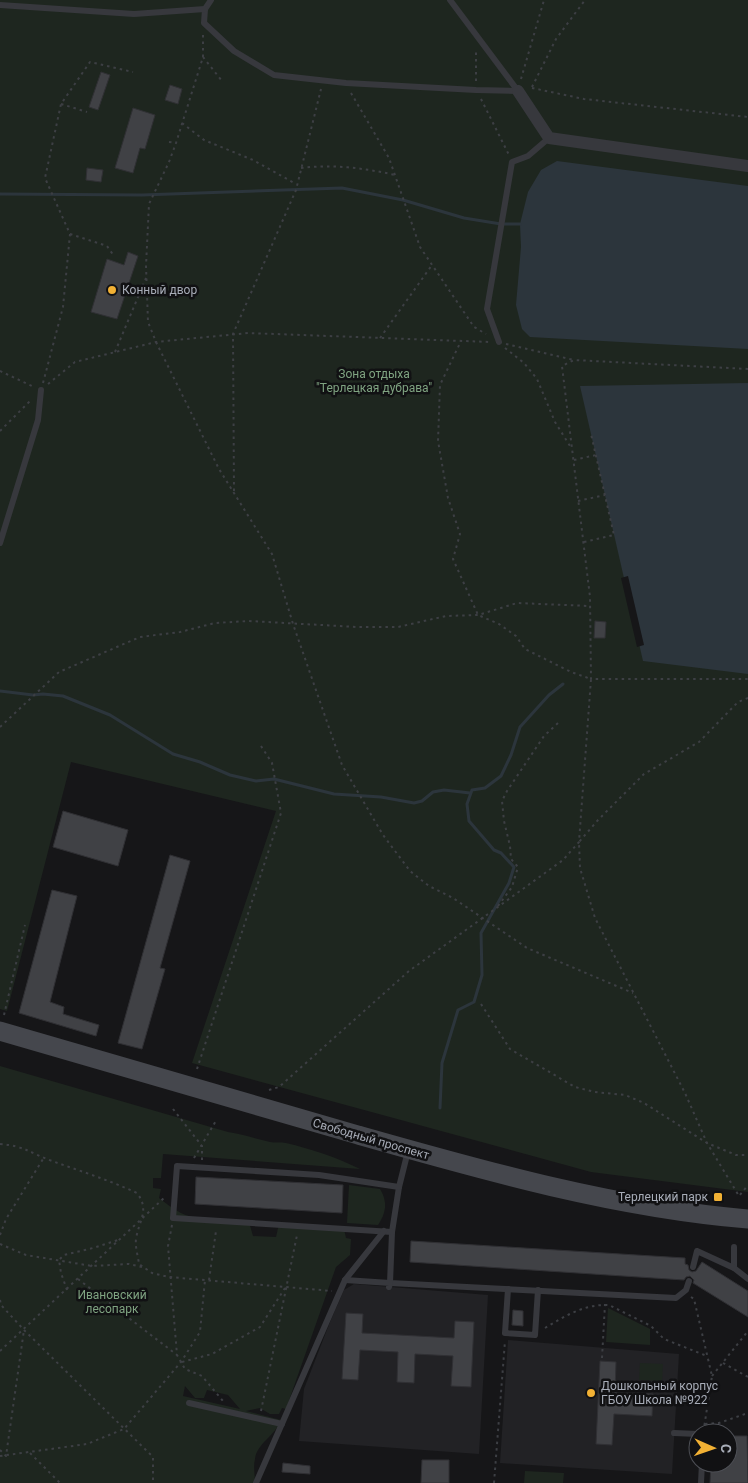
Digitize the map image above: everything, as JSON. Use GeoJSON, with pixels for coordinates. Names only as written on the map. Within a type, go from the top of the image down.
{"type":"FeatureCollection","features":[{"type":"Feature","properties":{"kind":"main road","name":"Свободный проспект"},"geometry":{"type":"LineString","coordinates":[[2,1023],[408,1149],[498,1174],[590,1195],[658,1207],[748,1219]]}},
{"type":"Feature","properties":{"kind":"street"},"geometry":{"type":"LineString","coordinates":[[518,91],[549,138],[748,166]]}},
{"type":"Feature","properties":{"kind":"lane"},"geometry":{"type":"LineString","coordinates":[[211,0],[205,9],[204,23],[234,51],[274,75],[346,84],[518,91]]}},
{"type":"Feature","properties":{"kind":"lane"},"geometry":{"type":"LineString","coordinates":[[450,0],[518,91]]}},
{"type":"Feature","properties":{"kind":"lane"},"geometry":{"type":"LineString","coordinates":[[0,5],[134,14],[205,9]]}},
{"type":"Feature","properties":{"kind":"lane"},"geometry":{"type":"LineString","coordinates":[[498,342],[487,308],[512,162],[528,156],[549,138]]}},
{"type":"Feature","properties":{"kind":"lane"},"geometry":{"type":"LineString","coordinates":[[0,543],[38,420],[41,390]]}},
{"type":"Feature","properties":{"kind":"lane"},"geometry":{"type":"LineString","coordinates":[[389,1285],[392,1232],[408,1149]]}},
{"type":"Feature","properties":{"kind":"lane"},"geometry":{"type":"LineString","coordinates":[[392,1232],[173,1218],[177,1166],[319,1175],[399,1188]]}},
{"type":"Feature","properties":{"kind":"lane"},"geometry":{"type":"LineString","coordinates":[[256,1483],[282,1424],[301,1389],[345,1280],[384,1231]]}},
{"type":"Feature","properties":{"kind":"lane"},"geometry":{"type":"LineString","coordinates":[[734,1247],[734,1268]]}},
{"type":"Feature","properties":{"kind":"lane"},"geometry":{"type":"LineString","coordinates":[[693,1267],[697,1251],[734,1268],[748,1279]]}},
{"type":"Feature","properties":{"kind":"lane"},"geometry":{"type":"LineString","coordinates":[[345,1280],[389,1285],[538,1290],[676,1298],[686,1290],[689,1280]]}},
{"type":"Feature","properties":{"kind":"lane"},"geometry":{"type":"LineString","coordinates":[[508,1289],[505,1333],[535,1335],[538,1290]]}},
{"type":"Feature","properties":{"kind":"lane"},"geometry":{"type":"LineString","coordinates":[[189,1403],[282,1424]]}},
{"type":"Feature","properties":{"kind":"lane"},"geometry":{"type":"LineString","coordinates":[[674,1433],[688,1434]]}},
{"type":"Feature","properties":{"kind":"path"},"geometry":{"type":"LineString","coordinates":[[518,91],[544,0]]}},
{"type":"Feature","properties":{"kind":"path"},"geometry":{"type":"LineString","coordinates":[[585,0],[556,39],[532,88],[584,99],[748,117]]}},
{"type":"Feature","properties":{"kind":"path"},"geometry":{"type":"LineString","coordinates":[[204,23],[203,57],[176,143],[149,204],[146,277],[148,322],[219,469],[272,554],[292,624],[342,765],[383,835],[410,871],[416,876],[429,886],[453,898],[527,948],[633,993]]}},
{"type":"Feature","properties":{"kind":"path"},"geometry":{"type":"LineString","coordinates":[[476,35],[476,90],[512,162]]}},
{"type":"Feature","properties":{"kind":"path"},"geometry":{"type":"LineString","coordinates":[[203,57],[222,81]]}},
{"type":"Feature","properties":{"kind":"path"},"geometry":{"type":"LineString","coordinates":[[41,390],[63,307],[70,234],[46,178],[60,104],[90,62],[133,72]]}},
{"type":"Feature","properties":{"kind":"path"},"geometry":{"type":"LineString","coordinates":[[234,493],[233,334],[297,185],[323,81]]}},
{"type":"Feature","properties":{"kind":"path"},"geometry":{"type":"LineString","coordinates":[[346,84],[389,158],[420,247],[474,327],[524,362],[537,379],[555,422],[572,448]]}},
{"type":"Feature","properties":{"kind":"path"},"geometry":{"type":"LineString","coordinates":[[60,104],[87,112]]}},
{"type":"Feature","properties":{"kind":"path"},"geometry":{"type":"LineString","coordinates":[[182,123],[204,140],[253,160],[297,185]]}},
{"type":"Feature","properties":{"kind":"path"},"geometry":{"type":"LineString","coordinates":[[169,142],[176,143]]}},
{"type":"Feature","properties":{"kind":"path"},"geometry":{"type":"LineString","coordinates":[[301,168],[330,166],[364,168],[395,175]]}},
{"type":"Feature","properties":{"kind":"path"},"geometry":{"type":"LineString","coordinates":[[70,234],[106,246],[114,256]]}},
{"type":"Feature","properties":{"kind":"path"},"geometry":{"type":"LineString","coordinates":[[380,338],[432,265]]}},
{"type":"Feature","properties":{"kind":"path"},"geometry":{"type":"LineString","coordinates":[[115,352],[146,277]]}},
{"type":"Feature","properties":{"kind":"path"},"geometry":{"type":"LineString","coordinates":[[0,431],[41,390],[74,362],[156,342],[233,334],[498,342],[574,360],[748,369]]}},
{"type":"Feature","properties":{"kind":"path"},"geometry":{"type":"LineString","coordinates":[[461,341],[440,385],[438,441],[448,498],[460,534],[453,559],[478,615],[500,624],[516,636],[525,648],[544,659],[591,679],[748,679]]}},
{"type":"Feature","properties":{"kind":"path"},"geometry":{"type":"LineString","coordinates":[[574,360],[562,366],[590,606],[591,679],[578,842],[580,868],[595,918],[685,1093],[707,1143],[739,1196],[748,1185]]}},
{"type":"Feature","properties":{"kind":"path"},"geometry":{"type":"LineString","coordinates":[[0,371],[41,390]]}},
{"type":"Feature","properties":{"kind":"path"},"geometry":{"type":"LineString","coordinates":[[583,542],[614,535],[591,434]]}},
{"type":"Feature","properties":{"kind":"path"},"geometry":{"type":"LineString","coordinates":[[573,460],[596,455]]}},
{"type":"Feature","properties":{"kind":"path"},"geometry":{"type":"LineString","coordinates":[[578,501],[605,495]]}},
{"type":"Feature","properties":{"kind":"path"},"geometry":{"type":"LineString","coordinates":[[0,726],[59,672],[140,637],[180,632],[215,623],[249,621],[398,627],[446,616],[478,615],[517,603],[590,606]]}},
{"type":"Feature","properties":{"kind":"path"},"geometry":{"type":"LineString","coordinates":[[269,1090],[279,1087],[409,970],[563,860],[598,820],[644,774],[699,742],[738,702],[748,698]]}},
{"type":"Feature","properties":{"kind":"path"},"geometry":{"type":"LineString","coordinates":[[497,908],[512,886],[518,867],[511,859],[502,801],[544,736],[558,723]]}},
{"type":"Feature","properties":{"kind":"path"},"geometry":{"type":"LineString","coordinates":[[198,1069],[281,813],[272,763],[260,746]]}},
{"type":"Feature","properties":{"kind":"path"},"geometry":{"type":"LineString","coordinates":[[2,1023],[25,925]]}},
{"type":"Feature","properties":{"kind":"path"},"geometry":{"type":"LineString","coordinates":[[481,1004],[510,1049],[575,1087],[595,1092],[625,1095],[644,1103],[707,1143],[736,1155],[748,1156]]}},
{"type":"Feature","properties":{"kind":"path"},"geometry":{"type":"LineString","coordinates":[[174,1109],[202,1146],[202,1168]]}},
{"type":"Feature","properties":{"kind":"path"},"geometry":{"type":"LineString","coordinates":[[189,1166],[217,1119]]}},
{"type":"Feature","properties":{"kind":"path"},"geometry":{"type":"LineString","coordinates":[[0,1144],[16,1145],[28,1149],[44,1158],[136,1193],[142,1200],[144,1208],[136,1241],[139,1264],[142,1267]]}},
{"type":"Feature","properties":{"kind":"path"},"geometry":{"type":"LineString","coordinates":[[0,1235],[6,1219],[44,1158]]}},
{"type":"Feature","properties":{"kind":"path"},"geometry":{"type":"LineString","coordinates":[[0,1350],[24,1330],[175,1188]]}},
{"type":"Feature","properties":{"kind":"path"},"geometry":{"type":"LineString","coordinates":[[173,1218],[168,1246],[169,1277],[177,1355]]}},
{"type":"Feature","properties":{"kind":"path"},"geometry":{"type":"LineString","coordinates":[[209,1280],[217,1221]]}},
{"type":"Feature","properties":{"kind":"path"},"geometry":{"type":"LineString","coordinates":[[259,1418],[299,1226]]}},
{"type":"Feature","properties":{"kind":"path"},"geometry":{"type":"LineString","coordinates":[[59,1260],[64,1255],[120,1239]]}},
{"type":"Feature","properties":{"kind":"path"},"geometry":{"type":"LineString","coordinates":[[0,1244],[26,1254],[92,1266],[129,1264],[169,1277],[340,1292]]}},
{"type":"Feature","properties":{"kind":"path"},"geometry":{"type":"LineString","coordinates":[[59,1260],[67,1290]]}},
{"type":"Feature","properties":{"kind":"path"},"geometry":{"type":"LineString","coordinates":[[78,1279],[177,1355],[185,1369],[202,1376],[233,1412]]}},
{"type":"Feature","properties":{"kind":"path"},"geometry":{"type":"LineString","coordinates":[[0,1456],[87,1444],[124,1429],[181,1362],[200,1332],[205,1280]]}},
{"type":"Feature","properties":{"kind":"path"},"geometry":{"type":"LineString","coordinates":[[181,1362],[212,1354],[260,1327],[287,1286]]}},
{"type":"Feature","properties":{"kind":"path"},"geometry":{"type":"LineString","coordinates":[[686,1290],[694,1299],[712,1376],[705,1423]]}},
{"type":"Feature","properties":{"kind":"path"},"geometry":{"type":"LineString","coordinates":[[602,1358],[606,1294]]}},
{"type":"Feature","properties":{"kind":"path"},"geometry":{"type":"LineString","coordinates":[[0,1300],[1,1304],[24,1330],[153,1457],[153,1483]]}},
{"type":"Feature","properties":{"kind":"path"},"geometry":{"type":"LineString","coordinates":[[535,1335],[570,1312],[609,1305],[651,1326],[664,1339],[708,1356]]}},
{"type":"Feature","properties":{"kind":"path"},"geometry":{"type":"LineString","coordinates":[[6,1456],[24,1330]]}},
{"type":"Feature","properties":{"kind":"path"},"geometry":{"type":"LineString","coordinates":[[712,1376],[748,1331]]}},
{"type":"Feature","properties":{"kind":"path"},"geometry":{"type":"LineString","coordinates":[[494,1483],[505,1333]]}},
{"type":"Feature","properties":{"kind":"path"},"geometry":{"type":"LineString","coordinates":[[723,1363],[748,1377]]}},
{"type":"Feature","properties":{"kind":"path"},"geometry":{"type":"LineString","coordinates":[[719,1423],[748,1413]]}},
{"type":"Feature","properties":{"kind":"path"},"geometry":{"type":"LineString","coordinates":[[0,1450],[6,1456]]}},
{"type":"Feature","properties":{"kind":"path"},"geometry":{"type":"LineString","coordinates":[[30,1453],[60,1483]]}},
{"type":"Feature","properties":{"kind":"shaded area"},"geometry":{"type":"Polygon","coordinates":[[[557,161],[748,186],[748,349],[530,337],[522,329],[516,305],[521,247],[520,224],[528,192],[541,170],[557,161]]]}},
{"type":"Feature","properties":{"kind":"shaded area"},"geometry":{"type":"Polygon","coordinates":[[[748,383],[748,674],[643,661],[580,386],[748,383]]]}},
{"type":"Feature","properties":{"kind":"shaded area"},"geometry":{"type":"Polygon","coordinates":[[[354,1284],[488,1295],[479,1454],[299,1441],[304,1389],[344,1290],[354,1284]]]}},
{"type":"Feature","properties":{"kind":"shaded area","name":"Дошкольный корпус ГБОУ Школа №922"},"geometry":{"type":"Polygon","coordinates":[[[508,1340],[679,1354],[672,1474],[500,1463],[508,1340]]]}},
{"type":"Feature","properties":{"kind":"green space","name":"Зона отдыха \"Терлецкая дубрава\""},"geometry":{"type":"Polygon","coordinates":[[[0,0],[748,0],[748,1192],[591,1172],[192,1063],[276,811],[71,762],[7,1011],[0,1009],[0,0]]]}},
{"type":"Feature","properties":{"kind":"green space","name":"Ивановский лесопарк"},"geometry":{"type":"Polygon","coordinates":[[[0,1066],[228,1132],[305,1148],[333,1157],[360,1169],[163,1154],[161,1178],[153,1178],[153,1188],[161,1189],[159,1198],[177,1211],[185,1215],[204,1219],[249,1222],[253,1236],[276,1237],[279,1224],[344,1229],[346,1238],[351,1239],[350,1255],[336,1267],[286,1409],[282,1408],[279,1414],[270,1414],[260,1408],[246,1411],[281,1420],[256,1453],[254,1465],[255,1483],[0,1483],[0,1066]],[[185,1386],[183,1396],[240,1409],[228,1395],[207,1390],[204,1398],[195,1398],[185,1386]]]}},
{"type":"Feature","properties":{"kind":"green space"},"geometry":{"type":"Polygon","coordinates":[[[349,1185],[380,1189],[383,1194],[385,1207],[378,1225],[347,1223],[349,1185]]]}},
{"type":"Feature","properties":{"kind":"green space"},"geometry":{"type":"Polygon","coordinates":[[[608,1308],[650,1329],[650,1345],[606,1342],[608,1308]]]}},
{"type":"Feature","properties":{"kind":"green space"},"geometry":{"type":"Polygon","coordinates":[[[640,1363],[663,1364],[662,1381],[639,1380],[640,1363]]]}},
{"type":"Feature","properties":{"kind":"green space"},"geometry":{"type":"Polygon","coordinates":[[[525,1471],[564,1473],[563,1483],[524,1483],[525,1471]]]}},
{"type":"Feature","properties":{"kind":"pier"},"geometry":{"type":"Polygon","coordinates":[[[628,576],[644,645],[637,647],[621,578],[628,576]]]}},
{"type":"Feature","properties":{"kind":"building"},"geometry":{"type":"Polygon","coordinates":[[[101,72],[110,75],[98,110],[89,107],[101,72]]]}},
{"type":"Feature","properties":{"kind":"building"},"geometry":{"type":"Polygon","coordinates":[[[170,85],[182,89],[178,104],[165,100],[170,85]]]}},
{"type":"Feature","properties":{"kind":"building"},"geometry":{"type":"Polygon","coordinates":[[[133,108],[155,115],[145,149],[140,148],[133,173],[115,168],[133,108]]]}},
{"type":"Feature","properties":{"kind":"building"},"geometry":{"type":"Polygon","coordinates":[[[87,168],[103,170],[101,182],[86,180],[87,168]]]}},
{"type":"Feature","properties":{"kind":"building","name":"Конный двор"},"geometry":{"type":"Polygon","coordinates":[[[128,252],[138,256],[117,319],[91,312],[107,259],[124,265],[128,252]]]}},
{"type":"Feature","properties":{"kind":"building"},"geometry":{"type":"Polygon","coordinates":[[[595,621],[606,622],[605,638],[594,638],[595,621]]]}},
{"type":"Feature","properties":{"kind":"building"},"geometry":{"type":"Polygon","coordinates":[[[63,811],[128,830],[118,866],[53,847],[63,811]]]}},
{"type":"Feature","properties":{"kind":"building"},"geometry":{"type":"Polygon","coordinates":[[[170,855],[190,861],[160,968],[165,969],[142,1049],[118,1043],[170,855]]]}},
{"type":"Feature","properties":{"kind":"building"},"geometry":{"type":"Polygon","coordinates":[[[52,890],[77,896],[50,1002],[64,1007],[63,1014],[99,1025],[96,1036],[19,1013],[52,890]]]}},
{"type":"Feature","properties":{"kind":"building"},"geometry":{"type":"Polygon","coordinates":[[[196,1177],[343,1185],[342,1213],[195,1204],[196,1177]]]}},
{"type":"Feature","properties":{"kind":"building"},"geometry":{"type":"Polygon","coordinates":[[[411,1241],[685,1258],[685,1264],[688,1265],[689,1270],[692,1272],[696,1271],[702,1262],[748,1291],[748,1317],[693,1283],[694,1280],[690,1276],[684,1280],[410,1262],[411,1241]]]}},
{"type":"Feature","properties":{"kind":"building"},"geometry":{"type":"Polygon","coordinates":[[[513,1310],[523,1311],[523,1326],[512,1325],[513,1310]]]}},
{"type":"Feature","properties":{"kind":"building"},"geometry":{"type":"Polygon","coordinates":[[[346,1313],[363,1314],[362,1333],[454,1338],[455,1321],[474,1322],[471,1387],[451,1386],[453,1356],[415,1354],[414,1383],[397,1382],[398,1352],[360,1350],[358,1380],[342,1379],[346,1313]]]}},
{"type":"Feature","properties":{"kind":"building"},"geometry":{"type":"Polygon","coordinates":[[[600,1361],[616,1362],[615,1392],[653,1394],[652,1416],[614,1414],[612,1445],[596,1444],[600,1361]]]}},
{"type":"Feature","properties":{"kind":"building"},"geometry":{"type":"Polygon","coordinates":[[[738,1436],[747,1436],[748,1483],[710,1483],[710,1473],[738,1473],[738,1436]]]}},
{"type":"Feature","properties":{"kind":"building"},"geometry":{"type":"Polygon","coordinates":[[[422,1460],[449,1460],[449,1483],[421,1483],[422,1460]]]}},
{"type":"Feature","properties":{"kind":"building"},"geometry":{"type":"Polygon","coordinates":[[[283,1463],[310,1466],[310,1474],[282,1472],[283,1463]]]}},
{"type":"Feature","properties":{"kind":"waterway"},"geometry":{"type":"LineString","coordinates":[[0,194],[142,195],[342,188],[403,200],[464,218],[501,224],[520,224]]}},
{"type":"Feature","properties":{"kind":"waterway"},"geometry":{"type":"LineString","coordinates":[[440,1108],[442,1063],[458,1010],[474,1002],[482,975],[481,933],[509,883],[514,867],[501,853],[494,850],[469,821],[467,804],[472,790],[485,788],[501,776],[511,755],[520,727],[549,695],[563,684]]}},
{"type":"Feature","properties":{"kind":"waterway"},"geometry":{"type":"LineString","coordinates":[[0,691],[63,696],[110,715],[173,754],[200,762],[230,775],[256,781],[274,779],[334,794],[381,797],[414,803],[422,801],[433,792],[444,790],[470,793]]}},
{"type":"Feature","properties":{"kind":"place","name":"Конный двор"},"geometry":{"type":"Point","coordinates":[112,290]}},
{"type":"Feature","properties":{"kind":"place","name":"Терлецкий парк"},"geometry":{"type":"Point","coordinates":[718,1197]}},
{"type":"Feature","properties":{"kind":"place","name":"Дошкольный корпус ГБОУ Школа №922"},"geometry":{"type":"Point","coordinates":[591,1393]}}]}
